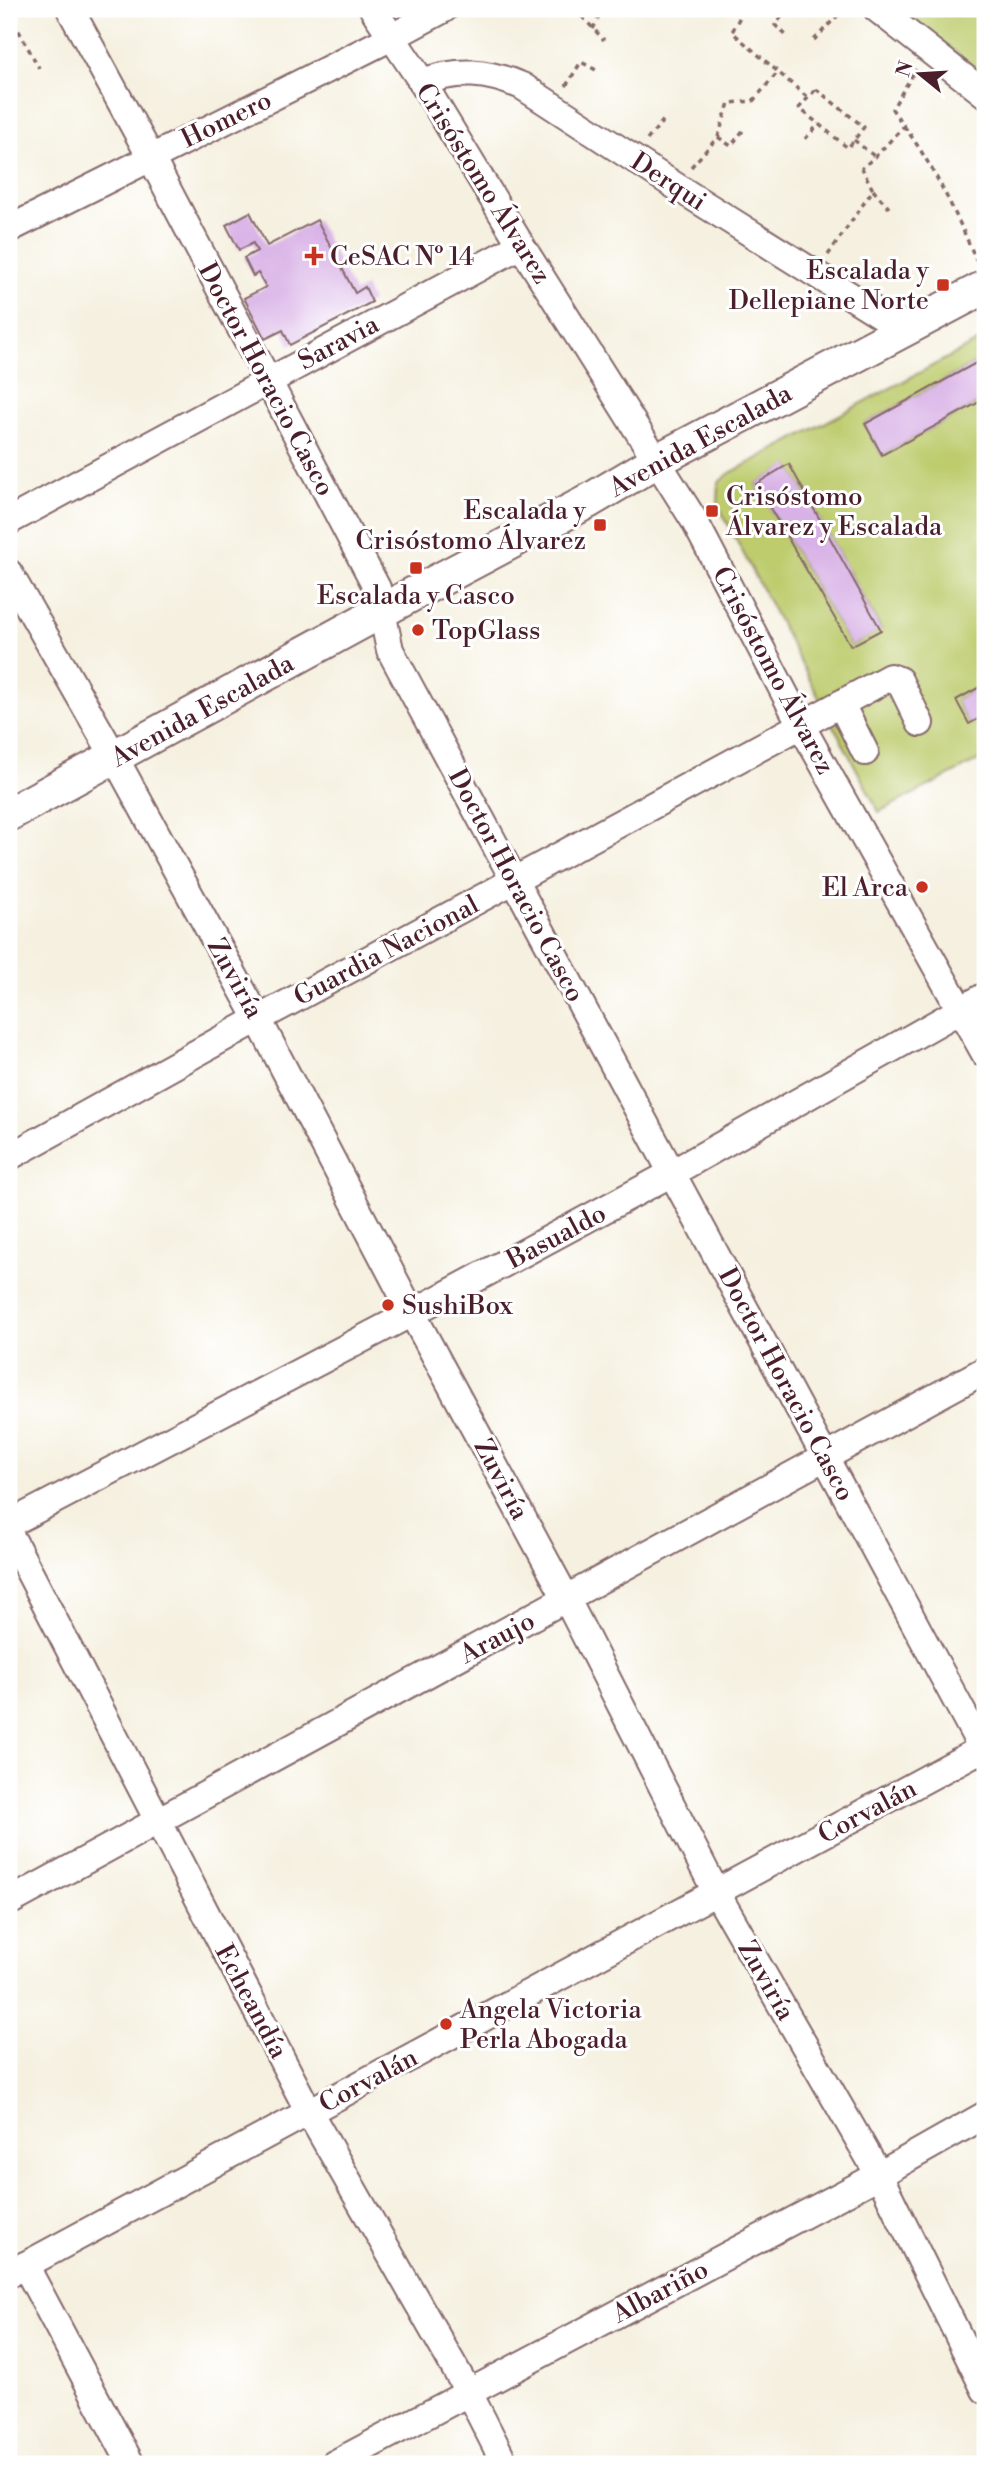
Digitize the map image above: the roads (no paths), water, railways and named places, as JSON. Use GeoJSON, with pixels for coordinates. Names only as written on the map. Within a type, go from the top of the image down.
{"type":"FeatureCollection","features":[{"type":"Feature","properties":{"kind":"main road","name":"Avenida Escalada"},"geometry":{"type":"LineString","coordinates":[[9,814],[587,502],[658,460],[905,330],[983,280]]}},
{"type":"Feature","properties":{"kind":"street","name":"Crisóstomo Álvarez"},"geometry":{"type":"LineString","coordinates":[[373,9],[422,82],[520,245],[694,520],[801,725],[985,1054]]}},
{"type":"Feature","properties":{"kind":"street","name":"Homero"},"geometry":{"type":"LineString","coordinates":[[9,229],[444,9]]}},
{"type":"Feature","properties":{"kind":"street"},"geometry":{"type":"LineString","coordinates":[[877,9],[985,94]]}},
{"type":"Feature","properties":{"kind":"street","name":"Doctor Horacio Casco"},"geometry":{"type":"LineString","coordinates":[[72,10],[377,588],[390,650],[984,1750]]}},
{"type":"Feature","properties":{"kind":"street","name":"Derqui"},"geometry":{"type":"LineString","coordinates":[[422,82],[442,75],[468,73],[497,76],[522,86],[905,330]]}},
{"type":"Feature","properties":{"kind":"street","name":"Saravia"},"geometry":{"type":"LineString","coordinates":[[9,521],[520,245]]}},
{"type":"Feature","properties":{"kind":"street","name":"Zuviría"},"geometry":{"type":"LineString","coordinates":[[9,573],[115,758],[258,1018],[412,1313],[567,1600],[716,1892],[878,2175],[985,2390]]}},
{"type":"Feature","properties":{"kind":"street","name":"Guardia Nacional"},"geometry":{"type":"LineString","coordinates":[[9,1157],[258,1018],[890,677],[899,680],[920,723]]}},
{"type":"Feature","properties":{"kind":"street"},"geometry":{"type":"LineString","coordinates":[[841,704],[865,751]]}},
{"type":"Feature","properties":{"kind":"street","name":"Basualdo"},"geometry":{"type":"LineString","coordinates":[[9,1524],[672,1173],[985,996]]}},
{"type":"Feature","properties":{"kind":"street","name":"Araujo"},"geometry":{"type":"LineString","coordinates":[[9,1902],[985,1370]]}},
{"type":"Feature","properties":{"kind":"street","name":"Echeandía"},"geometry":{"type":"LineString","coordinates":[[9,1533],[309,2112],[469,2393],[505,2464]]}},
{"type":"Feature","properties":{"kind":"street","name":"Corvalán"},"geometry":{"type":"LineString","coordinates":[[17,2270],[984,1750]]}},
{"type":"Feature","properties":{"kind":"street","name":"Albariño"},"geometry":{"type":"LineString","coordinates":[[334,2464],[878,2175],[985,2115]]}},
{"type":"Feature","properties":{"kind":"street"},"geometry":{"type":"LineString","coordinates":[[17,2270],[131,2464]]}},
{"type":"Feature","properties":{"kind":"place","name":"CeSAC Nº 14"},"geometry":{"type":"Point","coordinates":[314,256]}},
{"type":"Feature","properties":{"kind":"place","name":"Escalada y Dellepiane Norte"},"geometry":{"type":"Point","coordinates":[943,285]}},
{"type":"Feature","properties":{"kind":"place","name":"Crisóstomo Álvarez y Escalada"},"geometry":{"type":"Point","coordinates":[712,511]}},
{"type":"Feature","properties":{"kind":"place","name":"Escalada y Crisóstomo Álvarez"},"geometry":{"type":"Point","coordinates":[600,525]}},
{"type":"Feature","properties":{"kind":"place","name":"Escalada y Casco"},"geometry":{"type":"Point","coordinates":[416,568]}},
{"type":"Feature","properties":{"kind":"place","name":"TopGlass"},"geometry":{"type":"Point","coordinates":[418,630]}},
{"type":"Feature","properties":{"kind":"place","name":"El Arca"},"geometry":{"type":"Point","coordinates":[922,887]}},
{"type":"Feature","properties":{"kind":"place","name":"SushiBox"},"geometry":{"type":"Point","coordinates":[388,1305]}},
{"type":"Feature","properties":{"kind":"place","name":"Angela Victoria Perla Abogada"},"geometry":{"type":"Point","coordinates":[446,2024]}}]}
